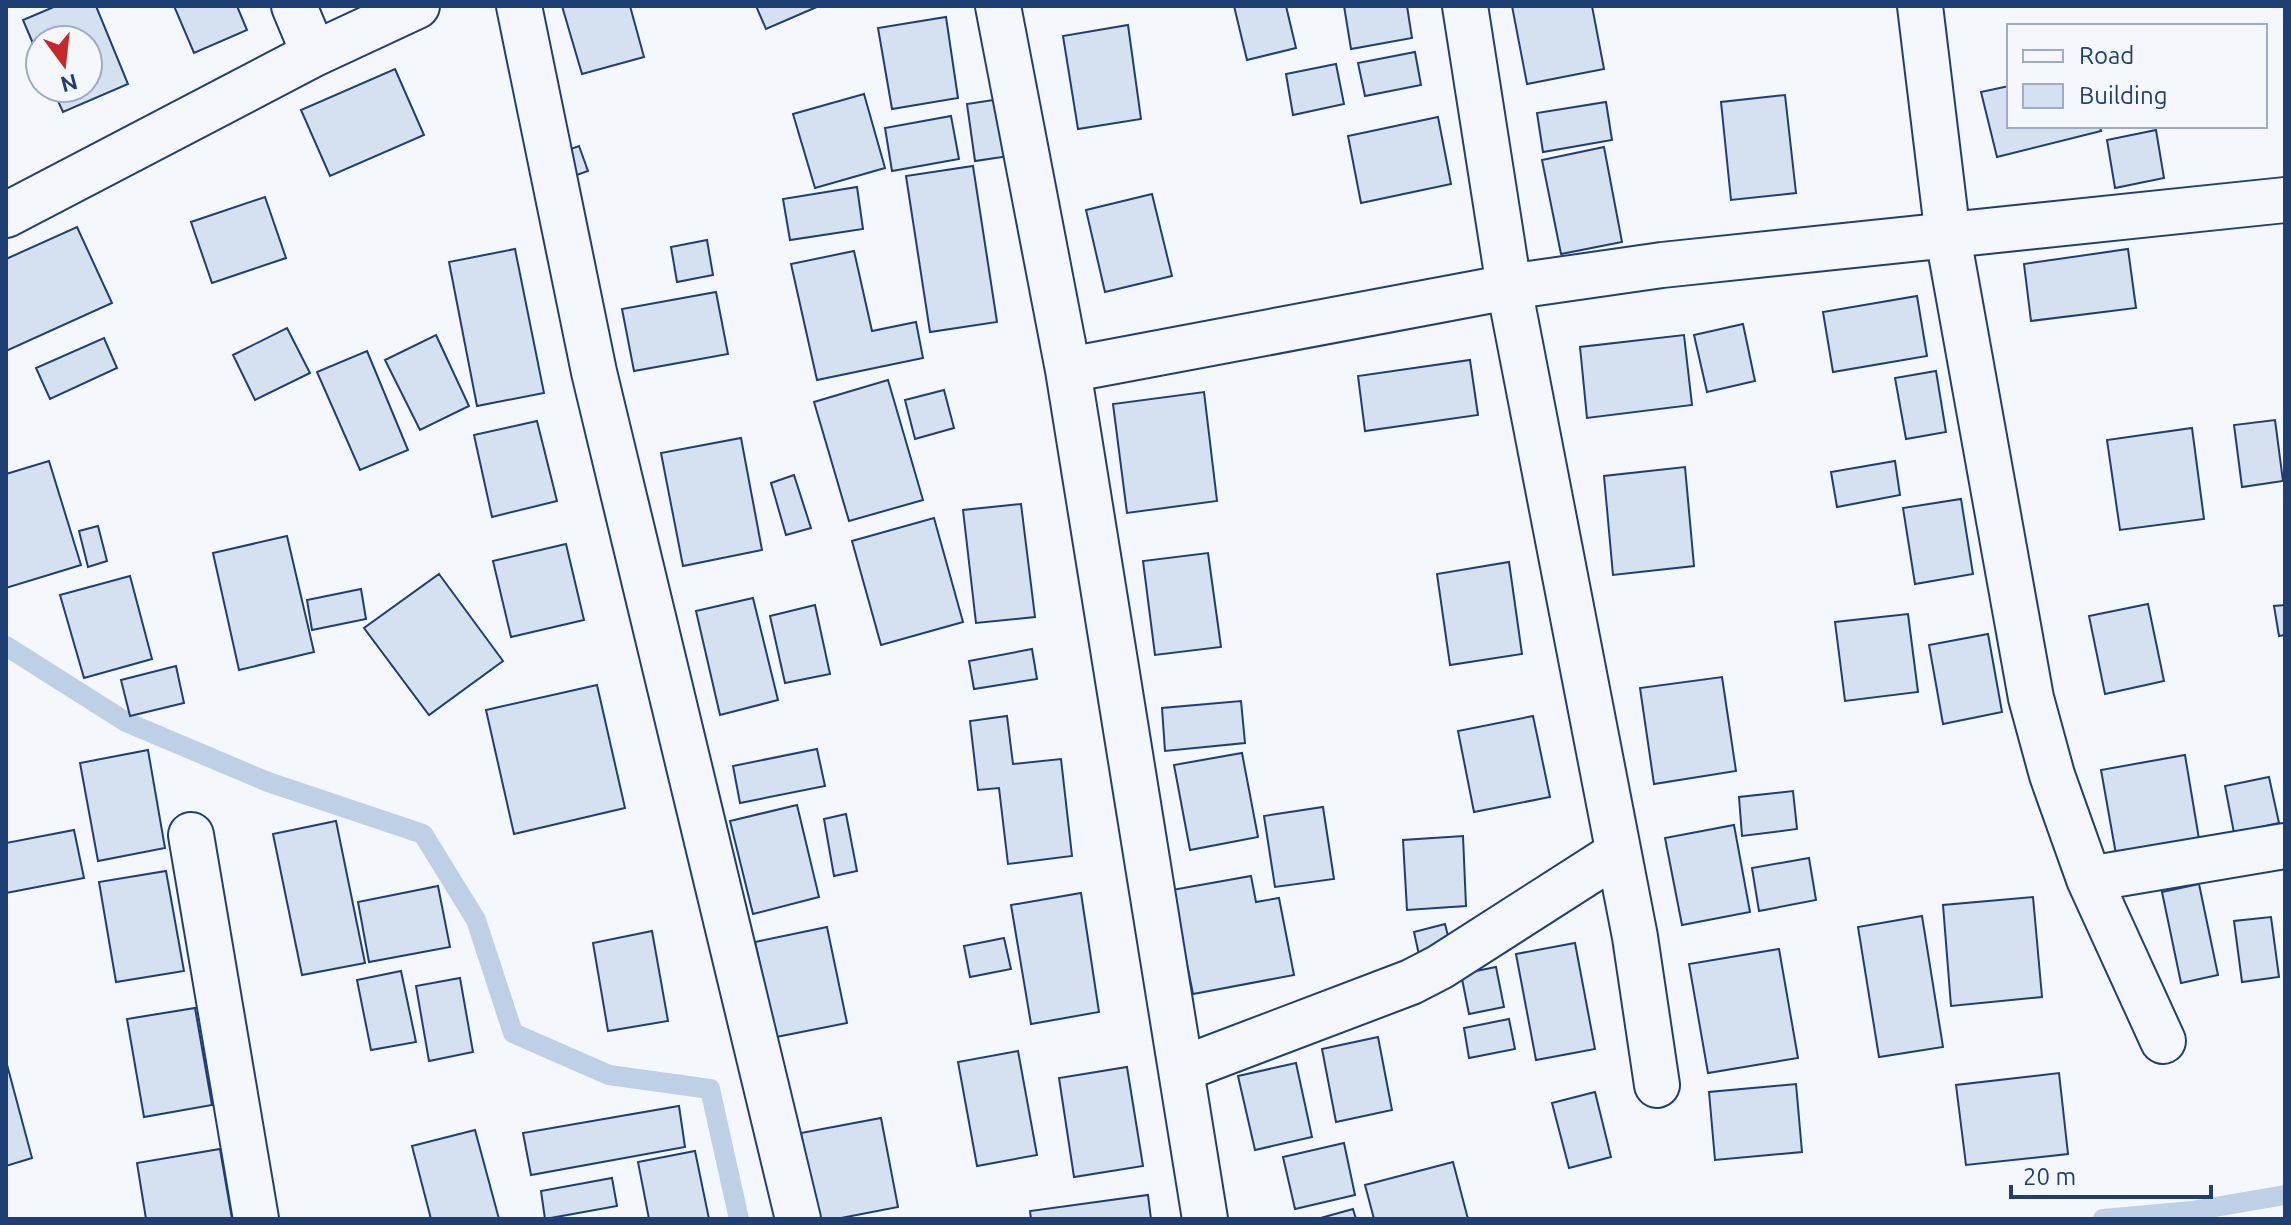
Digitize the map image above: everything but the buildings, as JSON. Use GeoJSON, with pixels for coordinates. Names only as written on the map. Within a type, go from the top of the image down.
{"type":"FeatureCollection","features":[{"type":"Feature","properties":{"kind":"street"},"geometry":{"type":"LineString","coordinates":[[294,6],[314,54]]}},
{"type":"Feature","properties":{"kind":"street"},"geometry":{"type":"LineString","coordinates":[[6,215],[314,54],[417,6]]}},
{"type":"Feature","properties":{"kind":"street"},"geometry":{"type":"LineString","coordinates":[[519,6],[594,372],[798,1219]]}},
{"type":"Feature","properties":{"kind":"street"},"geometry":{"type":"LineString","coordinates":[[998,6],[1068,370],[1205,1219]]}},
{"type":"Feature","properties":{"kind":"street"},"geometry":{"type":"LineString","coordinates":[[1465,6],[1509,287],[1635,937],[1657,1085]]}},
{"type":"Feature","properties":{"kind":"street"},"geometry":{"type":"LineString","coordinates":[[1920,6],[1948,237],[2031,698],[2052,775],[2089,879],[2163,1041]]}},
{"type":"Feature","properties":{"kind":"street"},"geometry":{"type":"LineString","coordinates":[[1068,370],[1509,287],[1662,265],[2285,200]]}},
{"type":"Feature","properties":{"kind":"street"},"geometry":{"type":"LineString","coordinates":[[191,835],[256,1219]]}},
{"type":"Feature","properties":{"kind":"street"},"geometry":{"type":"LineString","coordinates":[[2089,879],[2285,846]]}},
{"type":"Feature","properties":{"kind":"street"},"geometry":{"type":"LineString","coordinates":[[1182,1069],[1411,982],[1440,967],[1618,853]]}},
{"type":"Feature","properties":{"kind":"waterway"},"geometry":{"type":"LineString","coordinates":[[6,646],[126,722],[268,782],[423,834],[476,920],[513,1033],[609,1075],[710,1089],[739,1219]]}},
{"type":"Feature","properties":{"kind":"waterway"},"geometry":{"type":"LineString","coordinates":[[2103,1219],[2192,1211],[2285,1195]]}}]}
